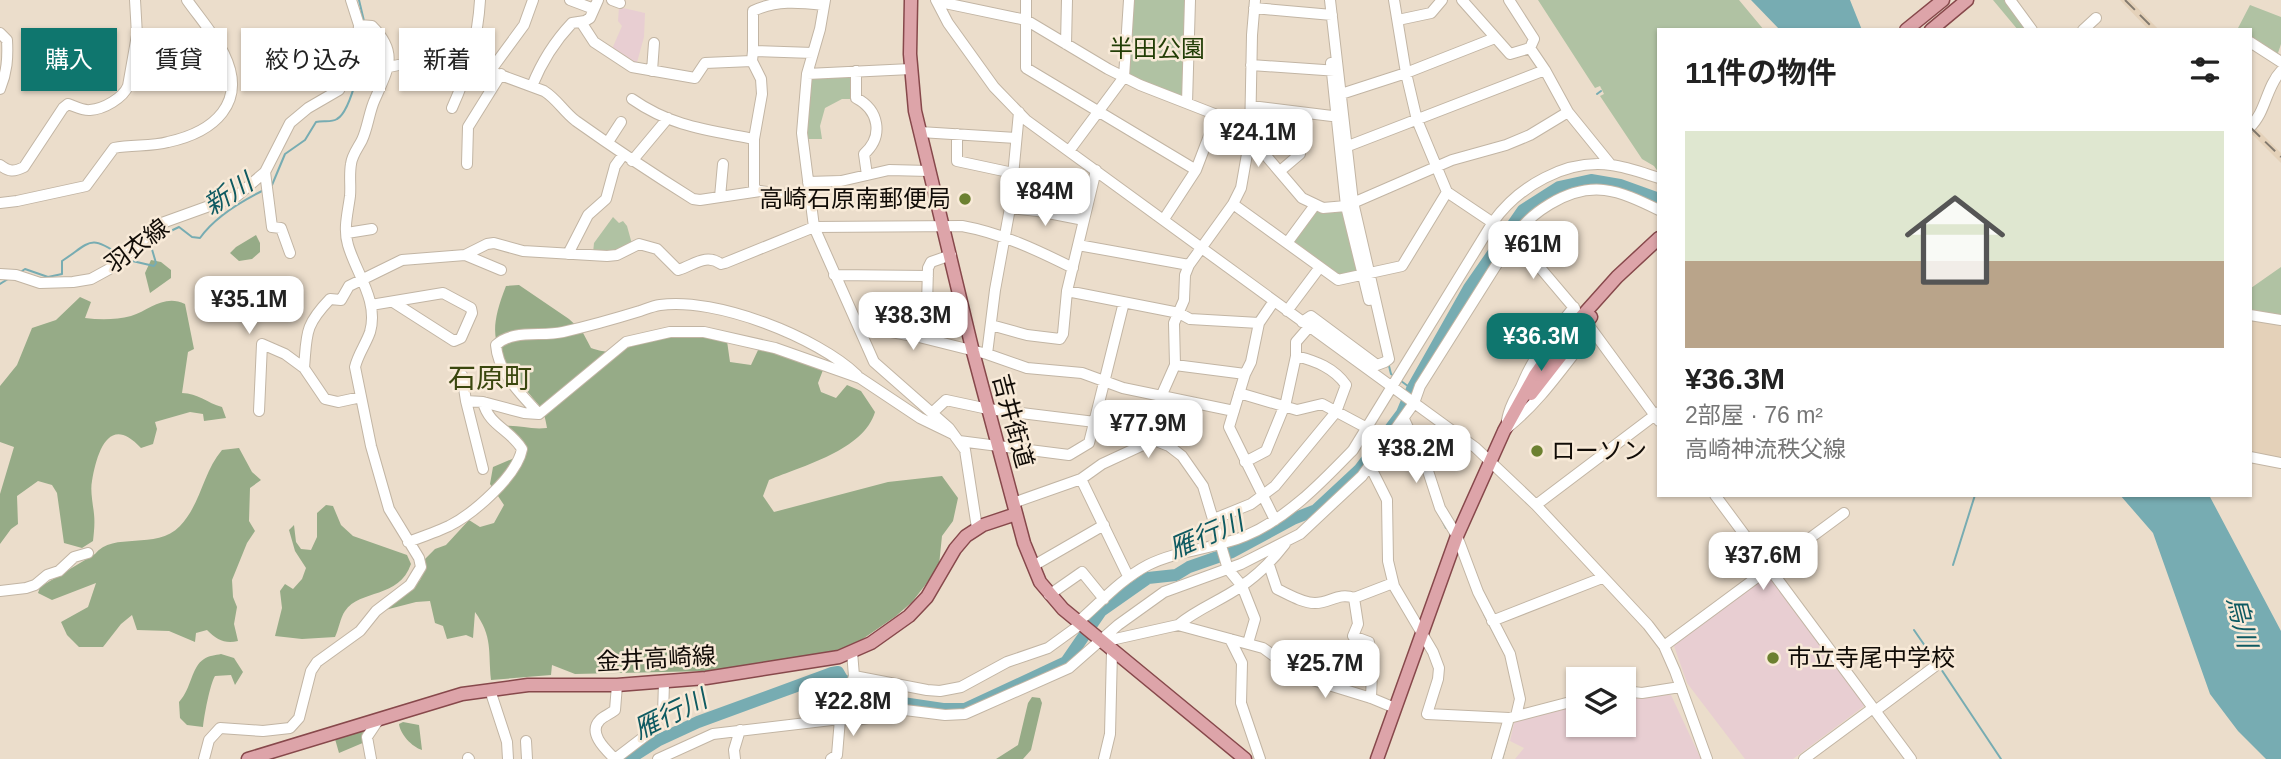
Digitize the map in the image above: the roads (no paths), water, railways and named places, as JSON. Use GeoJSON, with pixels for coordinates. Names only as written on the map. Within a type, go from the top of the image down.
{"type":"FeatureCollection","features":[{"type":"Feature","properties":{"kind":"main road","name":"吉井街道"},"geometry":{"type":"LineString","coordinates":[[911,0],[911,69],[915,111],[951,254],[980,353],[988,409],[1014,509],[1033,566],[1049,594],[1100,640]]}},
{"type":"Feature","properties":{"kind":"main road"},"geometry":{"type":"LineString","coordinates":[[1897,28],[1929,0]]}},
{"type":"Feature","properties":{"kind":"main road"},"geometry":{"type":"LineString","coordinates":[[1908,28],[1943,0]]}},
{"type":"Feature","properties":{"kind":"main road"},"geometry":{"type":"LineString","coordinates":[[1919,28],[1953,0]]}},
{"type":"Feature","properties":{"kind":"main road"},"geometry":{"type":"LineString","coordinates":[[1933,28],[1966,0]]}},
{"type":"Feature","properties":{"kind":"main road"},"geometry":{"type":"LineString","coordinates":[[1517,411],[1535,375],[1557,344],[1600,294],[1657,240]]}},
{"type":"Feature","properties":{"kind":"main road"},"geometry":{"type":"LineString","coordinates":[[1377,759],[1457,536],[1504,431],[1597,311],[1657,251]]}},
{"type":"Feature","properties":{"kind":"main road","name":"金井高崎線"},"geometry":{"type":"LineString","coordinates":[[248,759],[462,694],[528,685],[617,685],[730,676],[811,663],[852,652],[871,643],[909,616],[927,597],[960,542],[976,528],[1014,509]]}},
{"type":"Feature","properties":{"kind":"main road"},"geometry":{"type":"LineString","coordinates":[[1100,640],[1245,759]]}},
{"type":"Feature","properties":{"kind":"street"},"geometry":{"type":"LineString","coordinates":[[0,165],[8,171],[24,167],[68,104],[89,110],[104,106],[125,93],[137,35],[135,0]]}},
{"type":"Feature","properties":{"kind":"street"},"geometry":{"type":"LineString","coordinates":[[0,203],[86,186],[114,148],[170,142],[190,136],[218,120],[228,104],[232,75],[223,52],[187,0]]}},
{"type":"Feature","properties":{"kind":"street","name":"羽衣線"},"geometry":{"type":"LineString","coordinates":[[0,274],[16,275],[40,283],[91,279],[113,267],[162,222],[237,196],[265,172],[290,122],[339,90],[355,54],[359,25],[351,0]]}},
{"type":"Feature","properties":{"kind":"street"},"geometry":{"type":"LineString","coordinates":[[476,28],[480,0]]}},
{"type":"Feature","properties":{"kind":"street"},"geometry":{"type":"LineString","coordinates":[[495,65],[524,25],[533,0]]}},
{"type":"Feature","properties":{"kind":"street"},"geometry":{"type":"LineString","coordinates":[[532,86],[542,61],[556,40],[572,23],[590,18],[596,4],[569,0]]}},
{"type":"Feature","properties":{"kind":"street"},"geometry":{"type":"LineString","coordinates":[[757,191],[754,186],[754,139],[762,94],[761,79],[753,56],[752,11],[783,0],[824,3],[807,74],[802,133],[814,227],[874,362],[932,413],[965,450],[976,528]]}},
{"type":"Feature","properties":{"kind":"street"},"geometry":{"type":"LineString","coordinates":[[1026,0],[1026,68],[1196,170]]}},
{"type":"Feature","properties":{"kind":"street"},"geometry":{"type":"LineString","coordinates":[[1066,44],[1067,0]]}},
{"type":"Feature","properties":{"kind":"street"},"geometry":{"type":"LineString","coordinates":[[1069,151],[1124,77],[1129,0]]}},
{"type":"Feature","properties":{"kind":"street"},"geometry":{"type":"LineString","coordinates":[[1187,103],[1190,0]]}},
{"type":"Feature","properties":{"kind":"street"},"geometry":{"type":"LineString","coordinates":[[1324,0],[1329,15]]}},
{"type":"Feature","properties":{"kind":"street"},"geometry":{"type":"LineString","coordinates":[[1245,462],[1266,451],[1286,402],[1297,342],[1311,316],[1377,365],[1385,362],[1349,204],[1329,15],[1330,0]]}},
{"type":"Feature","properties":{"kind":"street"},"geometry":{"type":"LineString","coordinates":[[1394,0],[1417,120],[1447,192],[1514,237],[1575,308],[1531,361],[1525,379],[1511,402],[1504,431]]}},
{"type":"Feature","properties":{"kind":"street"},"geometry":{"type":"LineString","coordinates":[[1398,20],[1431,13],[1442,0]]}},
{"type":"Feature","properties":{"kind":"street"},"geometry":{"type":"LineString","coordinates":[[1462,0],[1510,54],[1530,48],[1534,39],[1509,0]]}},
{"type":"Feature","properties":{"kind":"street"},"geometry":{"type":"LineString","coordinates":[[2010,0],[2031,28]]}},
{"type":"Feature","properties":{"kind":"street"},"geometry":{"type":"LineString","coordinates":[[1568,112],[1530,135],[1437,166],[1349,204],[1335,208],[1315,205],[1302,198],[1250,137],[1217,115],[1124,77],[1026,20],[983,6],[939,2],[948,23],[978,66],[1019,112],[1476,448],[1536,505],[1648,625],[1664,646],[1707,759]]}},
{"type":"Feature","properties":{"kind":"street"},"geometry":{"type":"LineString","coordinates":[[1014,509],[1081,479],[1102,464],[1151,439],[1155,410],[1175,365],[1174,323],[1184,300],[1185,275],[1241,188],[1250,137],[1254,4],[1329,15]]}},
{"type":"Feature","properties":{"kind":"street"},"geometry":{"type":"LineString","coordinates":[[2085,28],[2096,18]]}},
{"type":"Feature","properties":{"kind":"street"},"geometry":{"type":"LineString","coordinates":[[581,22],[594,42],[632,67],[695,78],[705,63],[753,56],[813,53]]}},
{"type":"Feature","properties":{"kind":"street"},"geometry":{"type":"LineString","coordinates":[[204,759],[209,740],[220,728],[263,731],[290,728],[299,718],[311,671],[317,663],[360,631],[376,611],[410,585],[421,567],[419,558],[389,509],[371,446],[355,367],[370,332],[371,305],[347,244],[352,157],[366,130],[374,99],[384,83],[389,67],[383,37],[372,26],[359,25]]}},
{"type":"Feature","properties":{"kind":"street"},"geometry":{"type":"LineString","coordinates":[[0,33],[7,40],[8,57],[6,74],[0,89]]}},
{"type":"Feature","properties":{"kind":"street"},"geometry":{"type":"LineString","coordinates":[[1338,96],[1495,38]]}},
{"type":"Feature","properties":{"kind":"street"},"geometry":{"type":"LineString","coordinates":[[652,71],[654,43]]}},
{"type":"Feature","properties":{"kind":"street"},"geometry":{"type":"LineString","coordinates":[[2252,43],[2281,62]]}},
{"type":"Feature","properties":{"kind":"street"},"geometry":{"type":"LineString","coordinates":[[1530,48],[1568,112],[1611,165]]}},
{"type":"Feature","properties":{"kind":"street"},"geometry":{"type":"LineString","coordinates":[[389,67],[399,65]]}},
{"type":"Feature","properties":{"kind":"street"},"geometry":{"type":"LineString","coordinates":[[1251,65],[1335,71]]}},
{"type":"Feature","properties":{"kind":"street"},"geometry":{"type":"LineString","coordinates":[[807,74],[911,69]]}},
{"type":"Feature","properties":{"kind":"street"},"geometry":{"type":"LineString","coordinates":[[1343,148],[1545,70]]}},
{"type":"Feature","properties":{"kind":"street"},"geometry":{"type":"LineString","coordinates":[[856,71],[856,98],[870,107],[877,121],[876,135],[863,158],[867,175]]}},
{"type":"Feature","properties":{"kind":"street"},"geometry":{"type":"LineString","coordinates":[[2252,123],[2281,71]]}},
{"type":"Feature","properties":{"kind":"street"},"geometry":{"type":"LineString","coordinates":[[495,72],[556,98],[573,119],[627,158],[693,198],[757,191],[810,198]]}},
{"type":"Feature","properties":{"kind":"street"},"geometry":{"type":"LineString","coordinates":[[467,164],[468,127],[501,74]]}},
{"type":"Feature","properties":{"kind":"street"},"geometry":{"type":"LineString","coordinates":[[452,108],[459,91]]}},
{"type":"Feature","properties":{"kind":"street"},"geometry":{"type":"LineString","coordinates":[[632,99],[650,111],[705,132],[754,139]]}},
{"type":"Feature","properties":{"kind":"street"},"geometry":{"type":"LineString","coordinates":[[1251,106],[1340,117]]}},
{"type":"Feature","properties":{"kind":"street"},"geometry":{"type":"LineString","coordinates":[[980,353],[991,326],[1006,238],[1019,112]]}},
{"type":"Feature","properties":{"kind":"street"},"geometry":{"type":"LineString","coordinates":[[1280,171],[1300,154],[1304,114]]}},
{"type":"Feature","properties":{"kind":"street"},"geometry":{"type":"LineString","coordinates":[[1164,219],[1196,170],[1217,115]]}},
{"type":"Feature","properties":{"kind":"street"},"geometry":{"type":"LineString","coordinates":[[568,254],[588,215],[606,199],[615,166],[627,158],[668,118]]}},
{"type":"Feature","properties":{"kind":"street"},"geometry":{"type":"LineString","coordinates":[[608,142],[621,122]]}},
{"type":"Feature","properties":{"kind":"street"},"geometry":{"type":"LineString","coordinates":[[920,132],[1016,138]]}},
{"type":"Feature","properties":{"kind":"street"},"geometry":{"type":"LineString","coordinates":[[957,134],[957,160],[1013,173],[1066,181],[1091,191]]}},
{"type":"Feature","properties":{"kind":"street"},"geometry":{"type":"LineString","coordinates":[[720,197],[723,164]]}},
{"type":"Feature","properties":{"kind":"street"},"geometry":{"type":"LineString","coordinates":[[854,678],[927,690],[940,691],[961,687],[1007,662],[1048,649],[1081,624],[1128,576],[1150,563],[1245,536],[1276,520],[1330,474],[1353,450],[1493,222],[1517,195],[1550,176],[1577,166],[1611,165],[1657,178]]}},
{"type":"Feature","properties":{"kind":"street"},"geometry":{"type":"LineString","coordinates":[[808,182],[841,181],[889,170],[929,171]]}},
{"type":"Feature","properties":{"kind":"street"},"geometry":{"type":"LineString","coordinates":[[991,326],[1027,335],[1060,339],[1063,334],[1067,290],[1096,170]]}},
{"type":"Feature","properties":{"kind":"street"},"geometry":{"type":"LineString","coordinates":[[265,172],[272,228],[281,228],[290,253]]}},
{"type":"Feature","properties":{"kind":"street"},"geometry":{"type":"LineString","coordinates":[[663,758],[713,734],[840,719],[856,720],[880,716],[897,709],[945,715],[972,712],[1069,668],[1118,625],[1164,592],[1228,569],[1287,541],[1300,534],[1329,509],[1370,466],[1415,403],[1420,386],[1514,237],[1529,218],[1564,196],[1590,188],[1630,195],[1657,209]]}},
{"type":"Feature","properties":{"kind":"street"},"geometry":{"type":"LineString","coordinates":[[1233,204],[1338,281],[1402,265],[1447,192]]}},
{"type":"Feature","properties":{"kind":"street"},"geometry":{"type":"LineString","coordinates":[[1287,243],[1315,205]]}},
{"type":"Feature","properties":{"kind":"street"},"geometry":{"type":"LineString","coordinates":[[1010,208],[1084,220]]}},
{"type":"Feature","properties":{"kind":"street"},"geometry":{"type":"LineString","coordinates":[[465,256],[494,243],[523,251],[617,255],[639,244],[657,249],[678,270],[707,258],[726,263],[814,227],[962,226],[1006,238],[1073,268]]}},
{"type":"Feature","properties":{"kind":"street"},"geometry":{"type":"LineString","coordinates":[[347,233],[372,229]]}},
{"type":"Feature","properties":{"kind":"street"},"geometry":{"type":"LineString","coordinates":[[1078,245],[1189,265]]}},
{"type":"Feature","properties":{"kind":"street"},"geometry":{"type":"LineString","coordinates":[[919,337],[927,305],[931,262],[951,254]]}},
{"type":"Feature","properties":{"kind":"street"},"geometry":{"type":"LineString","coordinates":[[304,368],[308,326],[330,299],[341,300],[349,286],[362,278],[402,260],[465,256],[501,270]]}},
{"type":"Feature","properties":{"kind":"street"},"geometry":{"type":"LineString","coordinates":[[1287,311],[1320,267]]}},
{"type":"Feature","properties":{"kind":"street"},"geometry":{"type":"LineString","coordinates":[[834,275],[928,276]]}},
{"type":"Feature","properties":{"kind":"street"},"geometry":{"type":"LineString","coordinates":[[1067,290],[1179,313],[1190,319],[1259,323]]}},
{"type":"Feature","properties":{"kind":"street"},"geometry":{"type":"LineString","coordinates":[[371,305],[443,293],[471,308],[472,313],[461,338],[454,341],[393,302]]}},
{"type":"Feature","properties":{"kind":"street"},"geometry":{"type":"LineString","coordinates":[[1274,301],[1259,323],[1251,362],[1229,431],[1276,520]]}},
{"type":"Feature","properties":{"kind":"street"},"geometry":{"type":"LineString","coordinates":[[538,414],[510,383],[497,352],[496,345],[503,339],[516,335],[555,334],[660,305],[705,307],[781,329],[832,355],[860,378],[920,418],[956,437],[999,446],[1069,455],[1089,443],[1124,302]]}},
{"type":"Feature","properties":{"kind":"street"},"geometry":{"type":"LineString","coordinates":[[2252,315],[2281,320]]}},
{"type":"Feature","properties":{"kind":"street"},"geometry":{"type":"LineString","coordinates":[[858,326],[919,337],[1027,368],[1082,373],[1123,388],[1234,411]]}},
{"type":"Feature","properties":{"kind":"street"},"geometry":{"type":"LineString","coordinates":[[1504,431],[1531,409],[1544,390],[1550,387],[1591,329],[1657,416],[1536,505]]}},
{"type":"Feature","properties":{"kind":"street"},"geometry":{"type":"LineString","coordinates":[[466,401],[538,414],[626,342],[670,332],[704,332],[740,339],[860,378]]}},
{"type":"Feature","properties":{"kind":"street"},"geometry":{"type":"LineString","coordinates":[[259,411],[262,344],[285,354],[304,368],[325,399],[338,402],[361,397]]}},
{"type":"Feature","properties":{"kind":"street"},"geometry":{"type":"LineString","coordinates":[[1214,519],[1251,504],[1275,486],[1336,412],[1346,385],[1341,378],[1318,362],[1296,356]]}},
{"type":"Feature","properties":{"kind":"street"},"geometry":{"type":"LineString","coordinates":[[1175,365],[1245,374]]}},
{"type":"Feature","properties":{"kind":"street"},"geometry":{"type":"LineString","coordinates":[[462,375],[467,413],[483,469]]}},
{"type":"Feature","properties":{"kind":"street"},"geometry":{"type":"LineString","coordinates":[[1239,393],[1297,410],[1322,404],[1367,428]]}},
{"type":"Feature","properties":{"kind":"street"},"geometry":{"type":"LineString","coordinates":[[932,413],[946,400],[988,409],[1095,422]]}},
{"type":"Feature","properties":{"kind":"street"},"geometry":{"type":"LineString","coordinates":[[408,542],[450,525],[500,486],[520,458],[522,449],[509,433],[486,416],[483,402]]}},
{"type":"Feature","properties":{"kind":"street"},"geometry":{"type":"LineString","coordinates":[[1404,419],[1428,471],[1440,508],[1457,536],[1492,621],[1510,654],[1520,699],[1497,759]]}},
{"type":"Feature","properties":{"kind":"street"},"geometry":{"type":"LineString","coordinates":[[1151,439],[1170,446],[1182,456],[1203,486],[1228,569],[1242,586],[1255,619],[1248,643]]}},
{"type":"Feature","properties":{"kind":"street"},"geometry":{"type":"LineString","coordinates":[[2252,457],[2281,463]]}},
{"type":"Feature","properties":{"kind":"street"},"geometry":{"type":"LineString","coordinates":[[1370,466],[1387,500],[1388,561],[1393,583],[1423,634],[1439,668],[1427,714],[1513,717],[1566,703]]}},
{"type":"Feature","properties":{"kind":"street"},"geometry":{"type":"LineString","coordinates":[[1081,479],[1128,576]]}},
{"type":"Feature","properties":{"kind":"street"},"geometry":{"type":"LineString","coordinates":[[1718,497],[1911,759]]}},
{"type":"Feature","properties":{"kind":"street"},"geometry":{"type":"LineString","coordinates":[[1664,646],[1844,513]]}},
{"type":"Feature","properties":{"kind":"street"},"geometry":{"type":"LineString","coordinates":[[1033,566],[1104,525]]}},
{"type":"Feature","properties":{"kind":"street"},"geometry":{"type":"LineString","coordinates":[[1178,625],[1195,611],[1242,586],[1269,565],[1287,541]]}},
{"type":"Feature","properties":{"kind":"street"},"geometry":{"type":"LineString","coordinates":[[0,591],[36,585],[75,557],[88,553]]}},
{"type":"Feature","properties":{"kind":"street"},"geometry":{"type":"LineString","coordinates":[[1269,565],[1277,589],[1316,604],[1345,594],[1354,597],[1393,583]]}},
{"type":"Feature","properties":{"kind":"street"},"geometry":{"type":"LineString","coordinates":[[1049,594],[1082,572],[1104,599]]}},
{"type":"Feature","properties":{"kind":"street"},"geometry":{"type":"LineString","coordinates":[[1492,621],[1602,578]]}},
{"type":"Feature","properties":{"kind":"street"},"geometry":{"type":"LineString","coordinates":[[1354,597],[1358,624],[1353,635],[1369,642],[1371,698]]}},
{"type":"Feature","properties":{"kind":"street"},"geometry":{"type":"LineString","coordinates":[[1100,640],[1178,625],[1263,648],[1303,677],[1395,708]]}},
{"type":"Feature","properties":{"kind":"street"},"geometry":{"type":"LineString","coordinates":[[1230,639],[1242,663],[1241,703],[1260,759]]}},
{"type":"Feature","properties":{"kind":"street"},"geometry":{"type":"LineString","coordinates":[[1104,759],[1110,723],[1112,651]]}},
{"type":"Feature","properties":{"kind":"street"},"geometry":{"type":"LineString","coordinates":[[836,758],[840,719],[854,678],[852,652]]}},
{"type":"Feature","properties":{"kind":"street"},"geometry":{"type":"LineString","coordinates":[[1804,759],[1942,661]]}},
{"type":"Feature","properties":{"kind":"street"},"geometry":{"type":"LineString","coordinates":[[617,685],[615,710],[596,726],[600,744],[615,759],[649,733],[650,722],[663,715],[664,682]]}},
{"type":"Feature","properties":{"kind":"street"},"geometry":{"type":"LineString","coordinates":[[1636,692],[1680,687]]}},
{"type":"Feature","properties":{"kind":"street"},"geometry":{"type":"LineString","coordinates":[[490,690],[507,742],[508,759]]}},
{"type":"Feature","properties":{"kind":"street"},"geometry":{"type":"LineString","coordinates":[[371,759],[367,737],[379,719]]}},
{"type":"Feature","properties":{"kind":"street"},"geometry":{"type":"LineString","coordinates":[[735,759],[734,750],[740,730]]}},
{"type":"Feature","properties":{"kind":"street"},"geometry":{"type":"LineString","coordinates":[[526,741],[527,759]]}},
{"type":"Feature","properties":{"kind":"water"},"geometry":{"type":"Polygon","coordinates":[[[1751,0],[1850,0],[1861,28],[1778,28],[1751,0]]]}},
{"type":"Feature","properties":{"kind":"water","name":"烏川"},"geometry":{"type":"Polygon","coordinates":[[[2122,497],[2210,497],[2281,631],[2281,759],[2266,759],[2238,731],[2210,694],[2153,533],[2122,497]]]}},
{"type":"Feature","properties":{"kind":"waterway","name":"新川"},"geometry":{"type":"LineString","coordinates":[[359,0],[364,21]]}},
{"type":"Feature","properties":{"kind":"waterway","name":"新川"},"geometry":{"type":"LineString","coordinates":[[272,185],[285,154],[305,140],[316,122],[335,120],[343,114],[352,91]]}},
{"type":"Feature","properties":{"kind":"waterway"},"geometry":{"type":"LineString","coordinates":[[1597,94],[1601,91]]}},
{"type":"Feature","properties":{"kind":"waterway","name":"雁行川"},"geometry":{"type":"LineString","coordinates":[[629,759],[659,740],[698,722],[832,673],[838,672],[842,679],[869,698],[943,709],[965,709],[1066,662],[1101,611],[1148,578],[1176,575],[1189,567],[1232,552],[1293,519],[1316,510],[1359,470],[1402,413],[1412,389],[1469,288],[1523,210],[1559,187],[1591,180],[1620,185],[1657,198]]}},
{"type":"Feature","properties":{"kind":"waterway","name":"新川"},"geometry":{"type":"LineString","coordinates":[[128,260],[154,266],[156,263],[151,246],[154,239],[179,227],[192,237],[200,238],[228,211],[262,191]]}},
{"type":"Feature","properties":{"kind":"waterway","name":"新川"},"geometry":{"type":"LineString","coordinates":[[19,273],[25,269],[48,277],[62,274],[62,261],[90,243],[102,244],[120,255]]}},
{"type":"Feature","properties":{"kind":"waterway","name":"新川"},"geometry":{"type":"LineString","coordinates":[[0,284],[8,279]]}},
{"type":"Feature","properties":{"kind":"waterway"},"geometry":{"type":"LineString","coordinates":[[1389,366],[1394,376]]}},
{"type":"Feature","properties":{"kind":"waterway"},"geometry":{"type":"LineString","coordinates":[[1401,381],[1412,389]]}},
{"type":"Feature","properties":{"kind":"waterway"},"geometry":{"type":"LineString","coordinates":[[1953,565],[1974,497]]}},
{"type":"Feature","properties":{"kind":"waterway"},"geometry":{"type":"LineString","coordinates":[[1442,520],[1446,528]]}},
{"type":"Feature","properties":{"kind":"waterway"},"geometry":{"type":"LineString","coordinates":[[1484,614],[1503,650]]}},
{"type":"Feature","properties":{"kind":"waterway"},"geometry":{"type":"LineString","coordinates":[[1914,630],[1934,659]]}},
{"type":"Feature","properties":{"kind":"waterway"},"geometry":{"type":"LineString","coordinates":[[1941,669],[2001,759]]}},
{"type":"Feature","properties":{"kind":"waterway"},"geometry":{"type":"LineString","coordinates":[[1502,759],[1512,723]]}},
{"type":"Feature","properties":{"kind":"railway"},"geometry":{"type":"LineString","coordinates":[[2125,0],[2153,28]]}},
{"type":"Feature","properties":{"kind":"railway"},"geometry":{"type":"LineString","coordinates":[[2252,129],[2281,157]]}},
{"type":"Feature","properties":{"kind":"place","name":"高崎石原南郵便局"},"geometry":{"type":"Point","coordinates":[965,199]}},
{"type":"Feature","properties":{"kind":"place","name":"ローソン"},"geometry":{"type":"Point","coordinates":[1537,451]}},
{"type":"Feature","properties":{"kind":"place","name":"市立寺尾中学校"},"geometry":{"type":"Point","coordinates":[1773,658]}},
{"type":"Feature","properties":{"kind":"district","name":"石原町"},"geometry":{"type":"Point","coordinates":[490,378]}},
{"type":"Feature","properties":{"kind":"park label","name":"半田公園"},"geometry":{"type":"Point","coordinates":[1157,49]}}]}
